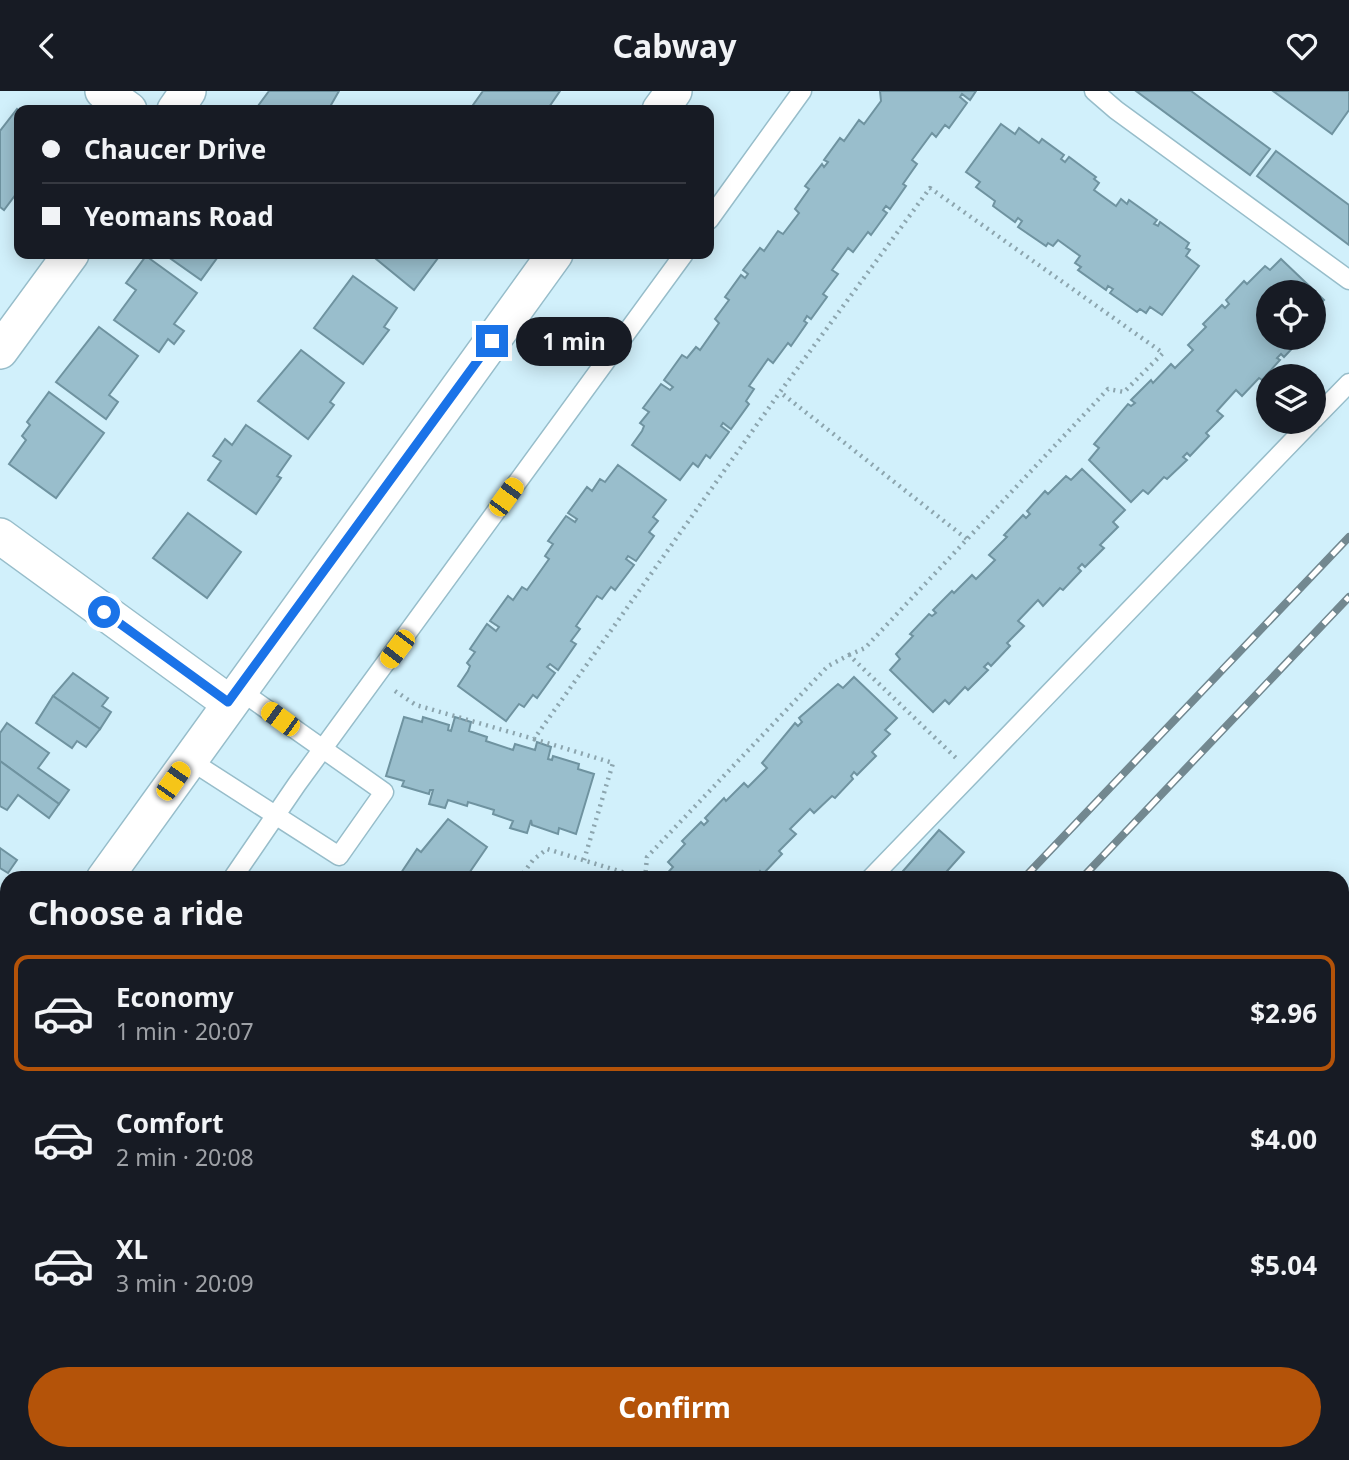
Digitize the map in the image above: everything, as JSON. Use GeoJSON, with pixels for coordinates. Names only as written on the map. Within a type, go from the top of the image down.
{"type":"FeatureCollection","features":[{"type":"Feature","properties":{"kind":"street"},"geometry":{"type":"LineString","coordinates":[[103,91],[122,105]]}},
{"type":"Feature","properties":{"kind":"street"},"geometry":{"type":"LineString","coordinates":[[0,351],[67,259]]}},
{"type":"Feature","properties":{"kind":"street"},"geometry":{"type":"LineString","coordinates":[[110,871],[233,696],[551,259]]}},
{"type":"Feature","properties":{"kind":"street"},"geometry":{"type":"LineString","coordinates":[[0,536],[233,696]]}},
{"type":"Feature","properties":{"kind":"lane"},"geometry":{"type":"LineString","coordinates":[[714,213],[802,91]]}},
{"type":"Feature","properties":{"kind":"lane"},"geometry":{"type":"LineString","coordinates":[[1094,91],[1127,119],[1349,280]]}},
{"type":"Feature","properties":{"kind":"lane"},"geometry":{"type":"LineString","coordinates":[[238,871],[321,750],[680,259]]}},
{"type":"Feature","properties":{"kind":"lane"},"geometry":{"type":"LineString","coordinates":[[1326,407],[1349,383]]}},
{"type":"Feature","properties":{"kind":"lane"},"geometry":{"type":"LineString","coordinates":[[878,871],[1299,434]]}},
{"type":"Feature","properties":{"kind":"lane"},"geometry":{"type":"LineString","coordinates":[[188,759],[339,856],[383,792],[233,696]]}},
{"type":"Feature","properties":{"kind":"path"},"geometry":{"type":"LineString","coordinates":[[534,739],[780,392],[930,188],[1163,353],[1124,392],[1108,389],[865,648],[828,666],[647,857],[646,871]]}},
{"type":"Feature","properties":{"kind":"path"},"geometry":{"type":"LineString","coordinates":[[780,392],[968,540]]}},
{"type":"Feature","properties":{"kind":"path"},"geometry":{"type":"LineString","coordinates":[[849,655],[972,773]]}},
{"type":"Feature","properties":{"kind":"path"},"geometry":{"type":"LineString","coordinates":[[375,678],[416,705],[613,762],[584,860]]}},
{"type":"Feature","properties":{"kind":"path"},"geometry":{"type":"LineString","coordinates":[[525,871],[547,849],[621,871]]}},
{"type":"Feature","properties":{"kind":"building"},"geometry":{"type":"Polygon","coordinates":[[[269,91],[339,91],[331,105],[259,105],[269,91]]]}},
{"type":"Feature","properties":{"kind":"building"},"geometry":{"type":"Polygon","coordinates":[[[483,91],[560,91],[550,105],[473,105],[483,91]]]}},
{"type":"Feature","properties":{"kind":"building"},"geometry":{"type":"Polygon","coordinates":[[[880,91],[976,91],[970,100],[962,94],[960,97],[967,103],[949,128],[945,125],[936,137],[932,133],[912,160],[917,164],[903,184],[906,186],[890,209],[886,206],[883,210],[887,213],[871,235],[868,232],[853,252],[848,248],[832,270],[838,274],[823,294],[827,297],[811,319],[807,316],[804,321],[807,323],[791,346],[788,343],[773,363],[768,359],[749,386],[754,389],[746,401],[749,404],[731,429],[723,423],[721,426],[729,432],[710,458],[706,455],[698,467],[693,463],[680,480],[632,445],[644,426],[640,423],[649,412],[643,408],[661,384],[670,390],[673,387],[664,380],[682,355],[687,358],[696,347],[700,350],[719,323],[715,319],[729,300],[725,297],[741,275],[745,278],[748,274],[743,270],[760,248],[764,251],[778,231],[783,234],[799,213],[795,209],[809,189],[805,186],[822,164],[824,167],[828,162],[824,160],[840,138],[844,141],[859,120],[864,124],[881,101],[880,91]]]}},
{"type":"Feature","properties":{"kind":"building"},"geometry":{"type":"Polygon","coordinates":[[[1136,91],[1191,91],[1270,149],[1250,175],[1136,91]]]}},
{"type":"Feature","properties":{"kind":"building"},"geometry":{"type":"Polygon","coordinates":[[[1273,91],[1349,91],[1349,110],[1332,134],[1273,91]]]}},
{"type":"Feature","properties":{"kind":"building"},"geometry":{"type":"Polygon","coordinates":[[[14,113],[14,197],[4,210],[0,207],[0,131],[14,113]]]}},
{"type":"Feature","properties":{"kind":"building"},"geometry":{"type":"Polygon","coordinates":[[[1001,124],[1015,134],[1019,128],[1039,143],[1042,139],[1064,155],[1061,159],[1065,162],[1069,157],[1096,177],[1094,179],[1099,183],[1094,190],[1116,206],[1121,199],[1127,204],[1129,200],[1157,220],[1154,224],[1158,226],[1160,222],[1189,243],[1186,248],[1190,250],[1186,256],[1199,266],[1162,315],[1150,307],[1146,313],[1140,309],[1137,312],[1110,293],[1113,289],[1108,286],[1106,290],[1078,270],[1081,267],[1075,263],[1080,256],[1058,240],[1053,246],[1048,243],[1046,246],[1018,227],[1022,221],[1018,218],[1015,222],[993,206],[995,201],[976,187],[980,182],[966,172],[1001,124]]]}},
{"type":"Feature","properties":{"kind":"building"},"geometry":{"type":"Polygon","coordinates":[[[1276,151],[1349,205],[1349,245],[1257,176],[1276,151]]]}},
{"type":"Feature","properties":{"kind":"building"},"geometry":{"type":"Polygon","coordinates":[[[144,259],[150,259],[197,293],[174,324],[184,331],[174,344],[168,339],[159,352],[114,320],[136,290],[126,283],[144,259]]]}},
{"type":"Feature","properties":{"kind":"building"},"geometry":{"type":"Polygon","coordinates":[[[171,259],[216,259],[201,280],[171,259]]]}},
{"type":"Feature","properties":{"kind":"building"},"geometry":{"type":"Polygon","coordinates":[[[376,259],[437,259],[414,290],[376,259]]]}},
{"type":"Feature","properties":{"kind":"building"},"geometry":{"type":"Polygon","coordinates":[[[1281,259],[1303,280],[1256,280],[1256,350],[1291,350],[1284,357],[1281,354],[1276,364],[1256,364],[1256,381],[1242,396],[1236,390],[1217,411],[1223,416],[1206,433],[1209,436],[1190,456],[1187,453],[1183,457],[1187,460],[1167,479],[1164,477],[1148,494],[1143,490],[1131,502],[1089,460],[1099,448],[1094,444],[1128,404],[1131,406],[1135,403],[1131,400],[1151,380],[1153,383],[1171,364],[1175,368],[1193,350],[1188,345],[1206,327],[1203,324],[1222,305],[1225,308],[1229,304],[1226,300],[1244,281],[1247,284],[1265,266],[1270,270],[1281,259]]]}},
{"type":"Feature","properties":{"kind":"building"},"geometry":{"type":"Polygon","coordinates":[[[353,276],[397,308],[384,327],[389,330],[363,364],[314,328],[353,276]]]}},
{"type":"Feature","properties":{"kind":"building"},"geometry":{"type":"Polygon","coordinates":[[[99,327],[138,356],[109,395],[118,402],[106,419],[56,382],[99,327]]]}},
{"type":"Feature","properties":{"kind":"building"},"geometry":{"type":"Polygon","coordinates":[[[301,350],[344,383],[330,402],[334,405],[308,439],[258,401],[301,350]]]}},
{"type":"Feature","properties":{"kind":"building"},"geometry":{"type":"Polygon","coordinates":[[[49,392],[104,433],[56,498],[9,464],[26,440],[22,436],[30,425],[27,422],[49,392]]]}},
{"type":"Feature","properties":{"kind":"building"},"geometry":{"type":"Polygon","coordinates":[[[246,425],[291,456],[277,476],[281,478],[256,514],[208,480],[221,461],[213,456],[225,439],[232,445],[246,425]]]}},
{"type":"Feature","properties":{"kind":"building"},"geometry":{"type":"Polygon","coordinates":[[[618,465],[666,500],[653,517],[658,521],[649,532],[654,536],[636,561],[628,556],[626,559],[634,565],[615,590],[611,587],[602,599],[597,596],[576,626],[580,629],[571,641],[576,644],[558,670],[550,664],[547,667],[555,673],[537,698],[533,695],[524,707],[519,704],[506,721],[458,686],[470,666],[467,663],[475,652],[470,649],[487,624],[496,631],[499,627],[490,621],[508,596],[513,600],[522,587],[527,590],[549,559],[545,556],[553,544],[548,541],[566,516],[575,522],[577,519],[568,513],[587,487],[592,491],[600,479],[605,482],[618,465]]]}},
{"type":"Feature","properties":{"kind":"building"},"geometry":{"type":"Polygon","coordinates":[[[1082,469],[1125,510],[1113,522],[1118,527],[1100,545],[1104,548],[1085,567],[1082,564],[1078,568],[1081,571],[1063,590],[1060,588],[1043,606],[1038,600],[1018,621],[1024,626],[1007,643],[1010,646],[991,666],[988,663],[984,667],[988,670],[968,690],[965,687],[949,704],[945,700],[933,712],[890,670],[900,659],[896,654],[913,636],[910,634],[929,614],[932,616],[936,613],[933,610],[952,591],[954,593],[972,575],[976,579],[995,560],[989,555],[1023,515],[1026,518],[1030,514],[1027,511],[1045,491],[1048,494],[1066,476],[1071,480],[1082,469]]]}},
{"type":"Feature","properties":{"kind":"building"},"geometry":{"type":"Polygon","coordinates":[[[188,513],[241,552],[207,598],[153,558],[188,513]]]}},
{"type":"Feature","properties":{"kind":"building"},"geometry":{"type":"Polygon","coordinates":[[[73,673],[108,698],[102,706],[111,712],[100,729],[53,696],[73,673]]]}},
{"type":"Feature","properties":{"kind":"building"},"geometry":{"type":"Polygon","coordinates":[[[854,677],[897,718],[885,730],[890,734],[872,752],[876,756],[857,775],[854,772],[851,776],[853,779],[835,798],[832,796],[814,813],[810,809],[790,829],[796,834],[779,851],[782,854],[766,871],[669,871],[673,867],[668,862],[685,844],[682,841],[701,822],[704,825],[708,821],[705,818],[724,798],[726,801],[744,783],[748,787],[767,768],[762,763],[795,723],[798,726],[802,722],[799,718],[838,684],[843,688],[854,677]]]}},
{"type":"Feature","properties":{"kind":"building"},"geometry":{"type":"Polygon","coordinates":[[[53,696],[100,729],[86,747],[77,741],[72,748],[36,723],[53,696]]]}},
{"type":"Feature","properties":{"kind":"building"},"geometry":{"type":"Polygon","coordinates":[[[404,717],[422,722],[423,717],[449,725],[448,730],[451,731],[455,717],[471,722],[469,731],[487,737],[486,741],[513,750],[515,744],[535,750],[537,742],[551,747],[548,759],[552,760],[553,756],[579,764],[578,769],[594,774],[576,834],[559,828],[558,834],[532,825],[531,820],[527,833],[510,828],[513,821],[493,814],[494,810],[468,802],[467,806],[448,800],[445,808],[429,804],[433,790],[430,790],[429,794],[402,786],[404,781],[386,776],[404,717]]]}},
{"type":"Feature","properties":{"kind":"building"},"geometry":{"type":"Polygon","coordinates":[[[7,723],[49,753],[38,768],[69,790],[59,804],[0,761],[0,733],[7,723]]]}},
{"type":"Feature","properties":{"kind":"building"},"geometry":{"type":"Polygon","coordinates":[[[0,761],[59,804],[49,818],[18,795],[7,810],[0,806],[0,761]]]}},
{"type":"Feature","properties":{"kind":"building"},"geometry":{"type":"Polygon","coordinates":[[[448,819],[487,847],[470,871],[402,871],[417,849],[421,852],[448,819]]]}},
{"type":"Feature","properties":{"kind":"building"},"geometry":{"type":"Polygon","coordinates":[[[939,830],[964,852],[947,871],[903,871],[939,830]]]}},
{"type":"Feature","properties":{"kind":"building"},"geometry":{"type":"Polygon","coordinates":[[[0,848],[17,860],[9,871],[0,868],[0,848]]]}},
{"type":"Feature","properties":{"kind":"railway"},"geometry":{"type":"LineString","coordinates":[[1031,871],[1349,537]]}},
{"type":"Feature","properties":{"kind":"railway"},"geometry":{"type":"LineString","coordinates":[[1089,871],[1349,597]]}},
{"type":"Feature","properties":{"kind":"route"},"geometry":{"type":"LineString","coordinates":[[104,612],[228,702],[492,341]]}}]}
